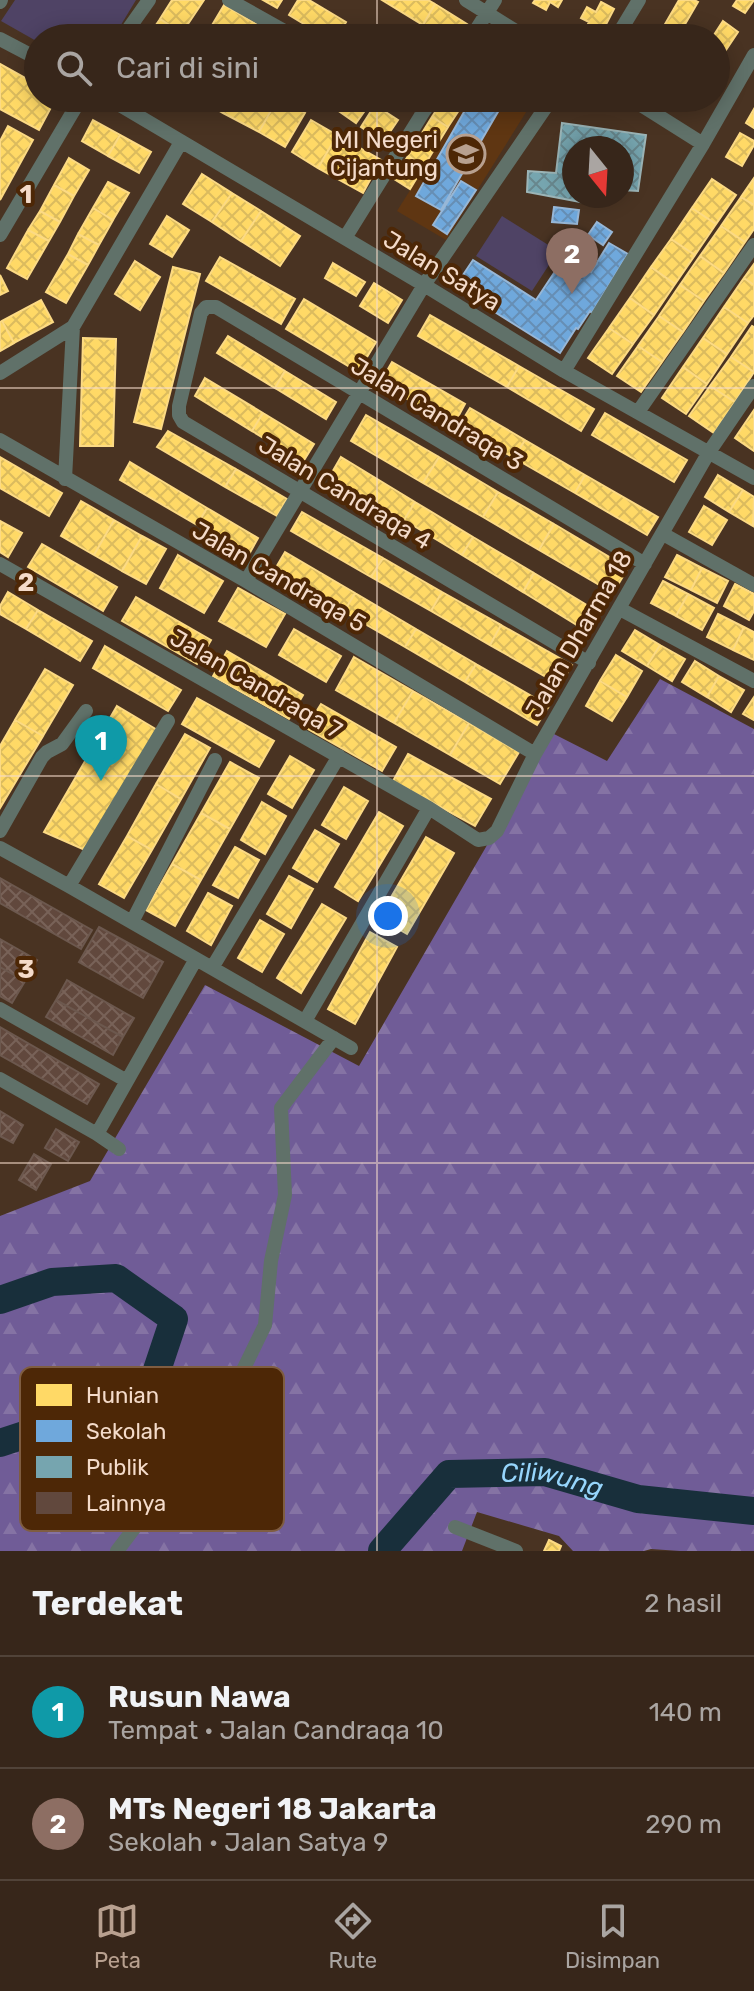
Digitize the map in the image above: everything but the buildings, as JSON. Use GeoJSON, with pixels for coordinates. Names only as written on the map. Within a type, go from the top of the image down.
{"type":"FeatureCollection","features":[{"type":"Feature","properties":{"kind":"street"},"geometry":{"type":"LineString","coordinates":[[132,24],[149,0]]}},
{"type":"Feature","properties":{"kind":"street"},"geometry":{"type":"LineString","coordinates":[[229,0],[272,24]]}},
{"type":"Feature","properties":{"kind":"street"},"geometry":{"type":"LineString","coordinates":[[466,0],[505,24]]}},
{"type":"Feature","properties":{"kind":"street"},"geometry":{"type":"LineString","coordinates":[[480,24],[495,0]]}},
{"type":"Feature","properties":{"kind":"street"},"geometry":{"type":"LineString","coordinates":[[624,24],[639,0]]}},
{"type":"Feature","properties":{"kind":"street"},"geometry":{"type":"LineString","coordinates":[[0,39],[24,52]]}},
{"type":"Feature","properties":{"kind":"street"},"geometry":{"type":"LineString","coordinates":[[730,97],[754,55]]}},
{"type":"Feature","properties":{"kind":"street"},"geometry":{"type":"LineString","coordinates":[[0,235],[73,112]]}},
{"type":"Feature","properties":{"kind":"street","name":"Jalan Satya"},"geometry":{"type":"LineString","coordinates":[[131,112],[564,371],[754,478]]}},
{"type":"Feature","properties":{"kind":"street"},"geometry":{"type":"LineString","coordinates":[[345,238],[423,112]]}},
{"type":"Feature","properties":{"kind":"street"},"geometry":{"type":"LineString","coordinates":[[246,581],[424,285],[542,112]]}},
{"type":"Feature","properties":{"kind":"street"},"geometry":{"type":"LineString","coordinates":[[652,112],[703,144]]}},
{"type":"Feature","properties":{"kind":"street"},"geometry":{"type":"LineString","coordinates":[[564,371],[721,112]]}},
{"type":"Feature","properties":{"kind":"street"},"geometry":{"type":"LineString","coordinates":[[65,479],[73,327],[181,142]]}},
{"type":"Feature","properties":{"kind":"street"},"geometry":{"type":"LineString","coordinates":[[638,412],[754,245]]}},
{"type":"Feature","properties":{"kind":"street","name":"Jalan Candraqa 3"},"geometry":{"type":"LineString","coordinates":[[206,307],[216,307],[645,564]]}},
{"type":"Feature","properties":{"kind":"street","name":"Jalan Candraqa 4"},"geometry":{"type":"LineString","coordinates":[[206,307],[201,313],[179,406],[183,422],[589,663]]}},
{"type":"Feature","properties":{"kind":"street"},"geometry":{"type":"LineString","coordinates":[[0,373],[73,327]]}},
{"type":"Feature","properties":{"kind":"street","name":"Jalan Dharma 18"},"geometry":{"type":"LineString","coordinates":[[489,838],[497,831],[535,754],[709,452],[754,386]]}},
{"type":"Feature","properties":{"kind":"street","name":"Jalan Candraqa 5"},"geometry":{"type":"LineString","coordinates":[[0,440],[246,581],[535,754]]}},
{"type":"Feature","properties":{"kind":"street"},"geometry":{"type":"LineString","coordinates":[[663,534],[754,585]]}},
{"type":"Feature","properties":{"kind":"street","name":"Jalan Candraqa 7"},"geometry":{"type":"LineString","coordinates":[[0,564],[339,756],[478,840],[489,838]]}},
{"type":"Feature","properties":{"kind":"street"},"geometry":{"type":"LineString","coordinates":[[620,609],[754,681]]}},
{"type":"Feature","properties":{"kind":"street"},"geometry":{"type":"LineString","coordinates":[[0,831],[42,757],[62,744],[86,711]]}},
{"type":"Feature","properties":{"kind":"street"},"geometry":{"type":"LineString","coordinates":[[69,886],[168,721]]}},
{"type":"Feature","properties":{"kind":"street"},"geometry":{"type":"LineString","coordinates":[[212,968],[339,756]]}},
{"type":"Feature","properties":{"kind":"street"},"geometry":{"type":"LineString","coordinates":[[132,922],[215,760]]}},
{"type":"Feature","properties":{"kind":"street"},"geometry":{"type":"LineString","coordinates":[[305,1021],[429,808]]}},
{"type":"Feature","properties":{"kind":"street"},"geometry":{"type":"LineString","coordinates":[[0,848],[351,1048]]}},
{"type":"Feature","properties":{"kind":"street"},"geometry":{"type":"LineString","coordinates":[[97,1134],[196,959]]}},
{"type":"Feature","properties":{"kind":"street"},"geometry":{"type":"LineString","coordinates":[[0,1009],[127,1081]]}},
{"type":"Feature","properties":{"kind":"street"},"geometry":{"type":"LineString","coordinates":[[244,1367],[265,1325],[271,1261],[285,1195],[281,1108],[334,1038]]}},
{"type":"Feature","properties":{"kind":"street"},"geometry":{"type":"LineString","coordinates":[[0,1079],[119,1149]]}},
{"type":"Feature","properties":{"kind":"street"},"geometry":{"type":"LineString","coordinates":[[455,1527],[516,1551]]}},
{"type":"Feature","properties":{"kind":"street"},"geometry":{"type":"LineString","coordinates":[[117,1551],[132,1531]]}},
{"type":"Feature","properties":{"kind":"shaded area"},"geometry":{"type":"Polygon","coordinates":[[[15,0],[136,0],[121,24],[24,24],[24,34],[1,21],[15,0]]]}},
{"type":"Feature","properties":{"kind":"shaded area","name":"MI Negeri Cijantung"},"geometry":{"type":"Polygon","coordinates":[[[459,112],[526,112],[446,240],[397,211],[459,112]]]}},
{"type":"Feature","properties":{"kind":"shaded area"},"geometry":{"type":"Polygon","coordinates":[[[502,216],[558,251],[532,291],[476,256],[502,216]]]}},
{"type":"Feature","properties":{"kind":"green space"},"geometry":{"type":"Polygon","coordinates":[[[660,679],[754,729],[754,1551],[573,1551],[559,1536],[477,1512],[462,1551],[0,1551],[0,1216],[90,1181],[205,985],[359,1066],[552,733],[607,761],[660,679]]]}},
{"type":"Feature","properties":{"kind":"waterway","name":"Ciliwung"},"geometry":{"type":"LineString","coordinates":[[0,1300],[52,1282],[116,1278],[174,1319],[158,1367]]}},
{"type":"Feature","properties":{"kind":"waterway","name":"Ciliwung"},"geometry":{"type":"LineString","coordinates":[[0,1443],[20,1436]]}},
{"type":"Feature","properties":{"kind":"waterway","name":"Ciliwung"},"geometry":{"type":"LineString","coordinates":[[382,1551],[449,1474],[545,1472],[638,1499],[754,1511]]}},
{"type":"Feature","properties":{"kind":"place","name":"MI Negeri Cijantung"},"geometry":{"type":"Point","coordinates":[466,154]}},
{"type":"Feature","properties":{"kind":"place","name":"MTs Negeri 18 Jakarta"},"geometry":{"type":"Point","coordinates":[572,294]}},
{"type":"Feature","properties":{"kind":"place","name":"Rusun Nawa"},"geometry":{"type":"Point","coordinates":[101,781]}}]}
